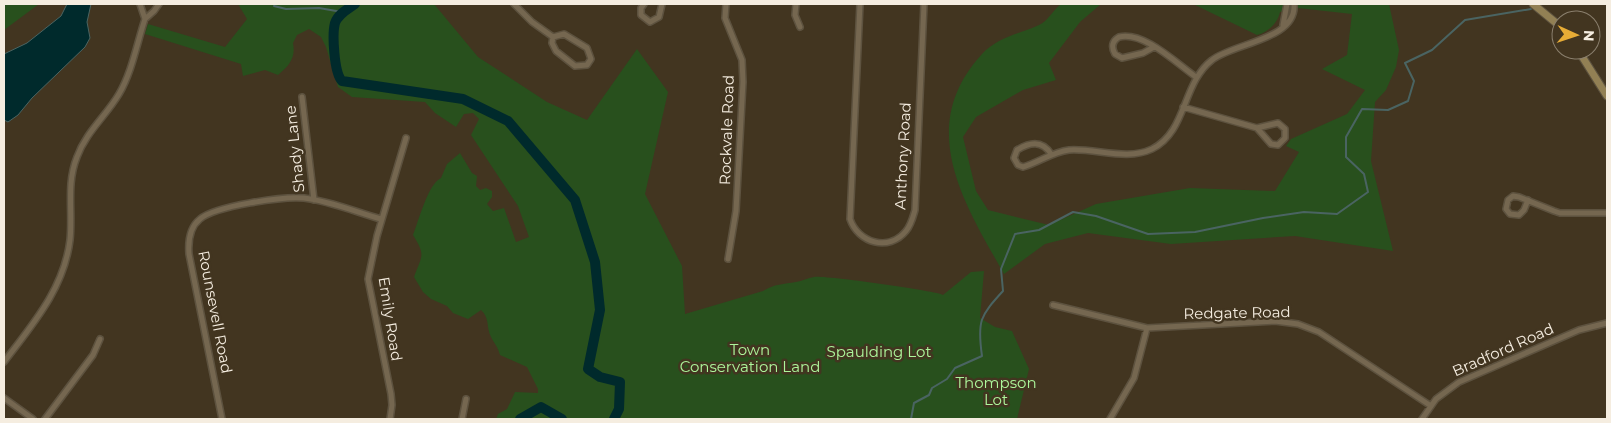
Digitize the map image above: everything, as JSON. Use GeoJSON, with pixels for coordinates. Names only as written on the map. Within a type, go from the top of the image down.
{"type":"FeatureCollection","features":[{"type":"Feature","properties":{"kind":"main road"},"geometry":{"type":"LineString","coordinates":[[1536,4],[1551,18]]}},
{"type":"Feature","properties":{"kind":"main road"},"geometry":{"type":"LineString","coordinates":[[1584,60],[1607,96]]}},
{"type":"Feature","properties":{"kind":"street"},"geometry":{"type":"LineString","coordinates":[[140,4],[145,19]]}},
{"type":"Feature","properties":{"kind":"street"},"geometry":{"type":"LineString","coordinates":[[4,362],[45,308],[58,283],[69,246],[70,183],[75,161],[86,138],[122,88],[145,19],[159,4]]}},
{"type":"Feature","properties":{"kind":"street"},"geometry":{"type":"LineString","coordinates":[[514,4],[532,22],[553,37]]}},
{"type":"Feature","properties":{"kind":"street"},"geometry":{"type":"LineString","coordinates":[[644,4],[641,8],[641,16],[650,22],[659,17],[662,4]]}},
{"type":"Feature","properties":{"kind":"street","name":"Rockvale Road"},"geometry":{"type":"LineString","coordinates":[[726,4],[725,18],[742,60],[743,82],[736,211],[728,259]]}},
{"type":"Feature","properties":{"kind":"street"},"geometry":{"type":"LineString","coordinates":[[796,4],[795,15],[800,27]]}},
{"type":"Feature","properties":{"kind":"street","name":"Anthony Road"},"geometry":{"type":"LineString","coordinates":[[860,4],[850,219],[855,231],[862,238],[886,243],[894,241],[908,230],[915,210],[924,4]]}},
{"type":"Feature","properties":{"kind":"street"},"geometry":{"type":"LineString","coordinates":[[1283,25],[1287,4]]}},
{"type":"Feature","properties":{"kind":"street"},"geometry":{"type":"LineString","coordinates":[[1051,154],[1043,145],[1034,143],[1017,150],[1014,158],[1016,164],[1023,167],[1051,154],[1077,150],[1131,154],[1148,151],[1163,142],[1171,133],[1196,77],[1207,64],[1220,54],[1272,36],[1291,17],[1294,4]]}},
{"type":"Feature","properties":{"kind":"street"},"geometry":{"type":"LineString","coordinates":[[564,34],[587,48],[591,55],[590,63],[575,66],[566,60],[552,43],[553,37],[564,34]]}},
{"type":"Feature","properties":{"kind":"street"},"geometry":{"type":"LineString","coordinates":[[1154,47],[1143,54],[1122,58],[1114,54],[1112,48],[1117,38],[1128,36],[1142,39],[1154,47],[1196,77]]}},
{"type":"Feature","properties":{"kind":"street","name":"Shady Lane"},"geometry":{"type":"LineString","coordinates":[[302,97],[314,200]]}},
{"type":"Feature","properties":{"kind":"street"},"geometry":{"type":"LineString","coordinates":[[1183,107],[1257,128],[1278,123],[1285,129],[1285,138],[1278,144],[1271,144],[1257,128]]}},
{"type":"Feature","properties":{"kind":"street","name":"Emily Road"},"geometry":{"type":"LineString","coordinates":[[390,419],[391,394],[368,279],[381,219],[406,138]]}},
{"type":"Feature","properties":{"kind":"street"},"geometry":{"type":"LineString","coordinates":[[1528,200],[1524,210],[1519,215],[1510,214],[1506,209],[1506,202],[1513,196],[1528,200],[1560,213],[1607,212]]}},
{"type":"Feature","properties":{"kind":"street","name":"Rounsevell Road"},"geometry":{"type":"LineString","coordinates":[[222,419],[189,254],[189,240],[192,230],[202,217],[227,209],[290,197],[314,200],[381,219]]}},
{"type":"Feature","properties":{"kind":"street","name":"Redgate Road"},"geometry":{"type":"LineString","coordinates":[[1053,305],[1147,328],[1276,322],[1310,327],[1430,406]]}},
{"type":"Feature","properties":{"kind":"street","name":"Bradford Road"},"geometry":{"type":"LineString","coordinates":[[1422,419],[1430,406],[1459,382],[1579,330],[1607,323]]}},
{"type":"Feature","properties":{"kind":"street"},"geometry":{"type":"LineString","coordinates":[[1110,419],[1134,378],[1147,328]]}},
{"type":"Feature","properties":{"kind":"street"},"geometry":{"type":"LineString","coordinates":[[45,419],[93,355],[100,339]]}},
{"type":"Feature","properties":{"kind":"street"},"geometry":{"type":"LineString","coordinates":[[4,398],[33,419]]}},
{"type":"Feature","properties":{"kind":"street"},"geometry":{"type":"LineString","coordinates":[[462,419],[466,398]]}},
{"type":"Feature","properties":{"kind":"green space"},"geometry":{"type":"Polygon","coordinates":[[[4,4],[39,4],[4,30],[4,4]]]}},
{"type":"Feature","properties":{"kind":"green space"},"geometry":{"type":"Polygon","coordinates":[[[238,4],[434,4],[478,57],[547,102],[587,120],[637,49],[668,92],[645,194],[682,266],[685,314],[775,286],[814,277],[880,284],[943,295],[971,272],[984,271],[980,318],[995,327],[1012,331],[1029,369],[1017,419],[496,419],[498,414],[507,409],[515,392],[538,393],[538,389],[527,367],[500,355],[491,337],[486,316],[481,310],[468,319],[453,313],[447,306],[431,299],[423,292],[414,277],[421,260],[421,252],[413,235],[421,212],[432,187],[441,178],[447,164],[460,153],[472,173],[477,176],[476,186],[480,190],[486,188],[492,191],[492,197],[487,204],[493,211],[504,208],[516,242],[529,237],[518,206],[471,135],[479,119],[473,113],[464,114],[456,127],[435,113],[425,102],[352,97],[338,87],[326,47],[321,37],[309,29],[297,35],[293,43],[294,48],[291,61],[278,75],[265,70],[243,76],[241,64],[145,34],[148,24],[225,47],[247,19],[238,4]]]}},
{"type":"Feature","properties":{"kind":"green space"},"geometry":{"type":"Polygon","coordinates":[[[1061,4],[1101,4],[1080,22],[1049,63],[1056,80],[1023,90],[976,117],[963,137],[976,191],[988,210],[1049,225],[1096,204],[1190,188],[1275,191],[1299,152],[1286,146],[1291,139],[1347,114],[1365,90],[1322,69],[1347,55],[1352,14],[1298,8],[1280,12],[1272,27],[1257,35],[1193,4],[1389,4],[1399,50],[1396,67],[1386,90],[1375,102],[1371,161],[1393,251],[1295,236],[1171,244],[1088,233],[1045,244],[1004,274],[974,220],[953,165],[949,137],[952,109],[962,82],[988,48],[1009,36],[1042,23],[1061,4]]]}},
{"type":"Feature","properties":{"kind":"water"},"geometry":{"type":"Polygon","coordinates":[[[67,4],[91,4],[87,22],[90,38],[85,47],[32,98],[18,115],[8,122],[4,120],[4,54],[27,43],[61,16],[67,4]]]}},
{"type":"Feature","properties":{"kind":"waterway"},"geometry":{"type":"LineString","coordinates":[[355,4],[341,14],[335,23],[334,53],[337,70],[342,81],[463,99],[508,121],[575,200],[595,262],[600,310],[588,369],[600,377],[620,382],[619,409],[614,419]]}},
{"type":"Feature","properties":{"kind":"waterway"},"geometry":{"type":"LineString","coordinates":[[274,6],[286,9],[319,8],[342,12]]}},
{"type":"Feature","properties":{"kind":"waterway"},"geometry":{"type":"LineString","coordinates":[[911,419],[914,403],[929,395],[932,388],[947,379],[955,368],[982,356],[980,327],[985,313],[1003,291],[1001,269],[1015,234],[1039,230],[1073,212],[1096,216],[1148,234],[1195,232],[1304,212],[1337,214],[1368,192],[1364,174],[1346,157],[1346,137],[1362,109],[1388,110],[1408,101],[1414,81],[1405,63],[1432,50],[1465,20],[1531,9]]}},
{"type":"Feature","properties":{"kind":"waterway"},"geometry":{"type":"LineString","coordinates":[[520,419],[541,407],[562,419]]}},
{"type":"Feature","properties":{"kind":"park label","name":"Spaulding Lot"},"geometry":{"type":"Point","coordinates":[879,352]}},
{"type":"Feature","properties":{"kind":"park label","name":"Town Conservation Land"},"geometry":{"type":"Point","coordinates":[750,358]}},
{"type":"Feature","properties":{"kind":"park label","name":"Thompson Lot"},"geometry":{"type":"Point","coordinates":[996,392]}}]}
